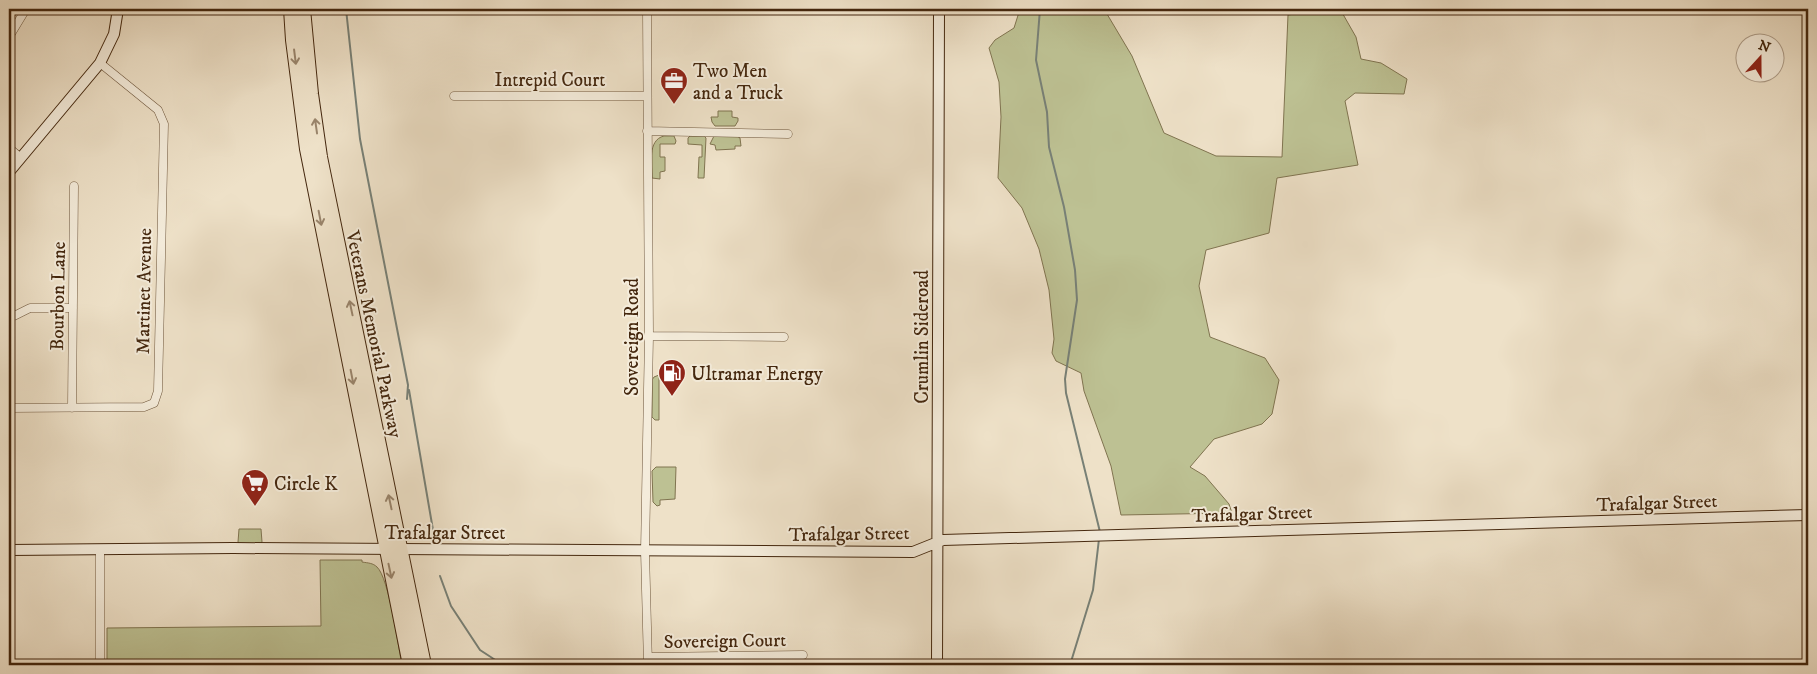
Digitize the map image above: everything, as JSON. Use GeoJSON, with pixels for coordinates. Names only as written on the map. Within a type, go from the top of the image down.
{"type":"FeatureCollection","features":[{"type":"Feature","properties":{"kind":"highway","name":"Veterans Memorial Parkway"},"geometry":{"type":"LineString","coordinates":[[290,9],[307,149],[393,550],[424,665]]}},
{"type":"Feature","properties":{"kind":"highway","name":"Veterans Memorial Parkway"},"geometry":{"type":"LineString","coordinates":[[303,9],[311,94],[320,157],[393,550],[410,665]]}},
{"type":"Feature","properties":{"kind":"main road"},"geometry":{"type":"LineString","coordinates":[[9,172],[100,62],[114,34],[118,9]]}},
{"type":"Feature","properties":{"kind":"main road","name":"Crumlin Sideroad"},"geometry":{"type":"LineString","coordinates":[[937,665],[939,9]]}},
{"type":"Feature","properties":{"kind":"main road","name":"Trafalgar Street"},"geometry":{"type":"LineString","coordinates":[[9,550],[233,548],[913,552],[943,540],[1808,515]]}},
{"type":"Feature","properties":{"kind":"street"},"geometry":{"type":"LineString","coordinates":[[9,37],[25,9]]}},
{"type":"Feature","properties":{"kind":"street","name":"Sovereign Road"},"geometry":{"type":"LineString","coordinates":[[647,9],[648,336],[644,551],[648,665]]}},
{"type":"Feature","properties":{"kind":"street","name":"Martinet Avenue"},"geometry":{"type":"LineString","coordinates":[[9,408],[144,407],[154,403],[158,391],[164,124],[158,110],[100,62]]}},
{"type":"Feature","properties":{"kind":"street","name":"Intrepid Court"},"geometry":{"type":"LineString","coordinates":[[454,96],[646,96]]}},
{"type":"Feature","properties":{"kind":"street"},"geometry":{"type":"LineString","coordinates":[[647,131],[788,134]]}},
{"type":"Feature","properties":{"kind":"street"},"geometry":{"type":"LineString","coordinates":[[9,148],[21,158]]}},
{"type":"Feature","properties":{"kind":"street","name":"Bourbon Lane"},"geometry":{"type":"LineString","coordinates":[[72,408],[74,186]]}},
{"type":"Feature","properties":{"kind":"street"},"geometry":{"type":"LineString","coordinates":[[14,316],[30,308],[73,308]]}},
{"type":"Feature","properties":{"kind":"street"},"geometry":{"type":"LineString","coordinates":[[648,336],[784,337]]}},
{"type":"Feature","properties":{"kind":"street"},"geometry":{"type":"LineString","coordinates":[[100,549],[100,665]]}},
{"type":"Feature","properties":{"kind":"street","name":"Sovereign Court"},"geometry":{"type":"LineString","coordinates":[[648,657],[803,655]]}},
{"type":"Feature","properties":{"kind":"green space"},"geometry":{"type":"Polygon","coordinates":[[[1020,9],[1101,9],[1107,14],[1132,56],[1164,133],[1216,156],[1282,157],[1288,15],[1340,9],[1356,37],[1361,59],[1381,63],[1407,79],[1404,94],[1355,93],[1345,101],[1358,165],[1277,178],[1269,233],[1206,250],[1199,286],[1210,337],[1265,358],[1279,380],[1272,414],[1262,424],[1214,439],[1190,467],[1205,476],[1229,504],[1232,513],[1121,515],[1111,466],[1084,391],[1081,373],[1056,361],[1052,353],[1054,339],[1049,290],[1039,249],[1022,208],[998,178],[1001,117],[999,82],[989,48],[995,40],[1014,28],[1020,9]]]}},
{"type":"Feature","properties":{"kind":"green space"},"geometry":{"type":"Polygon","coordinates":[[[718,111],[732,111],[732,117],[738,118],[735,126],[715,126],[711,117],[718,117],[718,111]]]}},
{"type":"Feature","properties":{"kind":"green space"},"geometry":{"type":"Polygon","coordinates":[[[664,136],[674,136],[676,141],[675,144],[660,144],[660,157],[665,157],[665,171],[660,172],[660,179],[652,178],[651,160],[653,148],[655,142],[664,136]]]}},
{"type":"Feature","properties":{"kind":"green space"},"geometry":{"type":"Polygon","coordinates":[[[690,136],[704,136],[706,138],[704,178],[698,178],[699,157],[702,157],[702,145],[688,144],[690,136]]]}},
{"type":"Feature","properties":{"kind":"green space"},"geometry":{"type":"Polygon","coordinates":[[[714,136],[737,136],[740,138],[741,146],[735,146],[735,149],[716,150],[715,145],[710,144],[714,136]]]}},
{"type":"Feature","properties":{"kind":"green space"},"geometry":{"type":"Polygon","coordinates":[[[659,375],[659,420],[655,420],[652,417],[652,380],[659,375]]]}},
{"type":"Feature","properties":{"kind":"green space"},"geometry":{"type":"Polygon","coordinates":[[[656,467],[676,467],[675,499],[660,500],[660,505],[657,506],[653,502],[652,471],[656,467]]]}},
{"type":"Feature","properties":{"kind":"green space"},"geometry":{"type":"Polygon","coordinates":[[[239,529],[261,529],[262,542],[260,544],[240,544],[238,542],[239,529]]]}},
{"type":"Feature","properties":{"kind":"green space"},"geometry":{"type":"Polygon","coordinates":[[[320,560],[362,560],[362,562],[377,567],[389,598],[402,665],[107,665],[107,628],[321,626],[320,560]]]}},
{"type":"Feature","properties":{"kind":"waterway"},"geometry":{"type":"LineString","coordinates":[[346,9],[360,139],[408,385],[407,399]]}},
{"type":"Feature","properties":{"kind":"waterway"},"geometry":{"type":"LineString","coordinates":[[1040,9],[1036,60],[1047,112],[1049,147],[1064,207],[1075,270],[1077,300],[1065,379],[1066,393],[1100,532]]}},
{"type":"Feature","properties":{"kind":"waterway"},"geometry":{"type":"LineString","coordinates":[[409,390],[433,530]]}},
{"type":"Feature","properties":{"kind":"waterway"},"geometry":{"type":"LineString","coordinates":[[1070,665],[1093,590],[1099,539]]}},
{"type":"Feature","properties":{"kind":"waterway"},"geometry":{"type":"LineString","coordinates":[[440,576],[451,606],[480,650],[503,665]]}},
{"type":"Feature","properties":{"kind":"place","name":"Two Men and a Truck"},"geometry":{"type":"Point","coordinates":[674,105]}},
{"type":"Feature","properties":{"kind":"place","name":"Ultramar Energy"},"geometry":{"type":"Point","coordinates":[672,397]}},
{"type":"Feature","properties":{"kind":"place","name":"Circle K"},"geometry":{"type":"Point","coordinates":[255,507]}}]}
